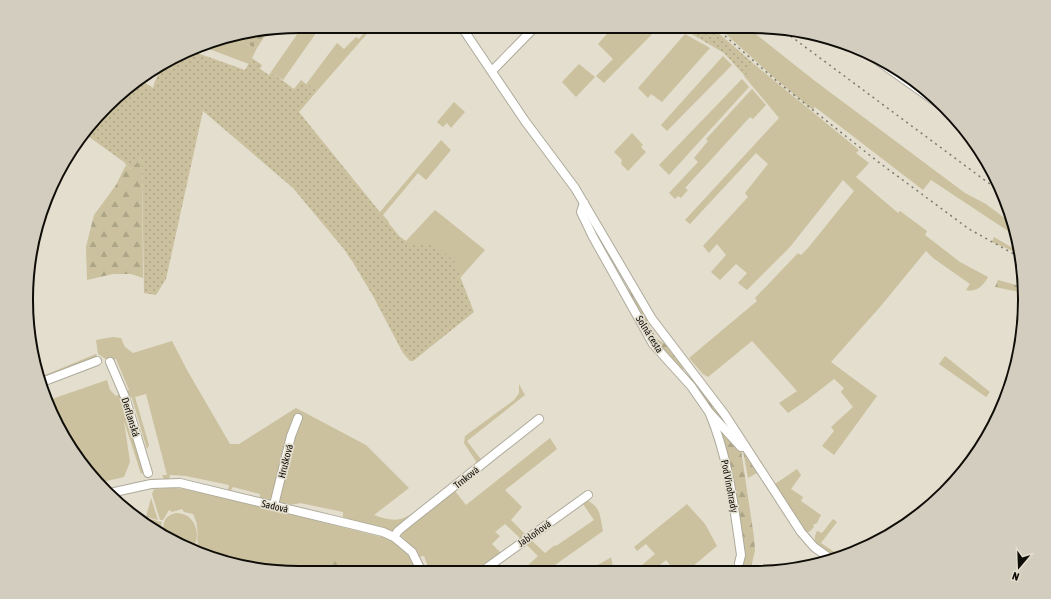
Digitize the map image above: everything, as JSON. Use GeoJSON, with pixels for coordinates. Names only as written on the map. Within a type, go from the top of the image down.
{"type":"FeatureCollection","features":[{"type":"Feature","properties":{"kind":"street","name":"Solná cesta"},"geometry":{"type":"LineString","coordinates":[[466,33],[525,121],[567,176],[652,319],[709,394],[804,536],[816,549],[825,555]]}},
{"type":"Feature","properties":{"kind":"street"},"geometry":{"type":"LineString","coordinates":[[492,71],[529,33]]}},
{"type":"Feature","properties":{"kind":"street","name":"Solná cesta"},"geometry":{"type":"LineString","coordinates":[[584,203],[581,212],[593,237],[653,344],[691,386],[709,412],[738,445],[745,446]]}},
{"type":"Feature","properties":{"kind":"street"},"geometry":{"type":"LineString","coordinates":[[46,381],[97,361]]}},
{"type":"Feature","properties":{"kind":"street","name":"Derflanská"},"geometry":{"type":"LineString","coordinates":[[110,362],[125,397],[148,473]]}},
{"type":"Feature","properties":{"kind":"street","name":"Pod Vinohrady"},"geometry":{"type":"LineString","coordinates":[[709,412],[721,442],[731,484],[741,555],[739,563]]}},
{"type":"Feature","properties":{"kind":"street","name":"Hrušková"},"geometry":{"type":"LineString","coordinates":[[274,505],[291,436],[298,418]]}},
{"type":"Feature","properties":{"kind":"street","name":"Trnková"},"geometry":{"type":"LineString","coordinates":[[394,537],[398,531],[409,522],[539,419]]}},
{"type":"Feature","properties":{"kind":"street","name":"Sadová"},"geometry":{"type":"LineString","coordinates":[[115,492],[151,484],[177,483],[274,505],[383,532],[394,537],[412,552],[419,566]]}},
{"type":"Feature","properties":{"kind":"street","name":"Jabloňová"},"geometry":{"type":"LineString","coordinates":[[489,566],[588,495]]}},
{"type":"Feature","properties":{"kind":"green space"},"geometry":{"type":"Polygon","coordinates":[[[298,33],[316,33],[283,80],[271,72],[298,33]]]}},
{"type":"Feature","properties":{"kind":"green space"},"geometry":{"type":"Polygon","coordinates":[[[364,33],[368,33],[317,91],[307,83],[337,43],[344,49],[356,37],[359,39],[364,33]]]}},
{"type":"Feature","properties":{"kind":"green space"},"geometry":{"type":"Polygon","coordinates":[[[608,33],[653,33],[604,83],[596,76],[613,59],[598,44],[608,33]]]}},
{"type":"Feature","properties":{"kind":"green space"},"geometry":{"type":"Polygon","coordinates":[[[690,33],[718,33],[754,64],[745,76],[724,53],[690,33]]]}},
{"type":"Feature","properties":{"kind":"green space"},"geometry":{"type":"Polygon","coordinates":[[[725,33],[755,33],[815,81],[965,193],[986,204],[1005,218],[1009,232],[931,180],[923,190],[815,107],[813,110],[779,82],[725,33]]]}},
{"type":"Feature","properties":{"kind":"green space"},"geometry":{"type":"Polygon","coordinates":[[[685,34],[710,48],[662,102],[651,94],[648,98],[638,88],[685,34]]]}},
{"type":"Feature","properties":{"kind":"green space"},"geometry":{"type":"Polygon","coordinates":[[[265,35],[257,48],[236,41],[265,35]]]}},
{"type":"Feature","properties":{"kind":"green space"},"geometry":{"type":"Polygon","coordinates":[[[236,41],[257,48],[249,64],[209,49],[236,41]]]}},
{"type":"Feature","properties":{"kind":"green space"},"geometry":{"type":"Polygon","coordinates":[[[198,53],[245,70],[252,58],[262,65],[260,69],[269,75],[271,72],[294,89],[301,80],[306,84],[307,83],[317,91],[299,112],[400,237],[409,244],[434,244],[454,261],[474,312],[413,361],[410,361],[403,353],[373,296],[348,254],[293,188],[203,111],[166,279],[156,295],[144,293],[142,158],[130,169],[124,162],[88,136],[111,111],[137,88],[145,83],[153,88],[159,73],[198,53]]]}},
{"type":"Feature","properties":{"kind":"green space"},"geometry":{"type":"Polygon","coordinates":[[[723,56],[732,65],[667,131],[661,125],[723,56]]]}},
{"type":"Feature","properties":{"kind":"green space"},"geometry":{"type":"Polygon","coordinates":[[[579,64],[595,77],[576,97],[562,82],[579,64]]]}},
{"type":"Feature","properties":{"kind":"green space"},"geometry":{"type":"Polygon","coordinates":[[[754,64],[859,150],[856,153],[869,163],[856,177],[898,213],[900,211],[927,231],[925,235],[960,262],[988,277],[979,288],[970,291],[966,290],[970,284],[933,258],[926,251],[880,307],[831,362],[877,396],[834,455],[822,446],[834,431],[831,427],[853,407],[841,392],[844,388],[834,379],[788,413],[779,403],[797,391],[752,341],[708,377],[703,374],[689,358],[757,301],[755,298],[798,253],[801,255],[808,248],[854,191],[843,180],[790,247],[747,290],[738,283],[747,273],[736,264],[720,280],[711,272],[726,255],[717,244],[709,253],[703,246],[748,197],[745,193],[768,164],[756,153],[690,224],[685,220],[779,118],[744,76],[754,64]]]}},
{"type":"Feature","properties":{"kind":"green space"},"geometry":{"type":"Polygon","coordinates":[[[742,79],[749,87],[669,175],[659,165],[742,79]]]}},
{"type":"Feature","properties":{"kind":"green space"},"geometry":{"type":"Polygon","coordinates":[[[752,89],[766,105],[753,119],[750,117],[685,188],[688,190],[681,198],[678,196],[675,199],[669,193],[698,162],[694,158],[708,141],[706,139],[752,89]]]}},
{"type":"Feature","properties":{"kind":"green space"},"geometry":{"type":"Polygon","coordinates":[[[454,102],[465,112],[451,128],[447,123],[443,127],[437,122],[454,102]]]}},
{"type":"Feature","properties":{"kind":"green space"},"geometry":{"type":"Polygon","coordinates":[[[632,133],[643,145],[641,147],[646,152],[628,171],[621,164],[622,160],[614,152],[632,133]]]}},
{"type":"Feature","properties":{"kind":"green space"},"geometry":{"type":"Polygon","coordinates":[[[441,140],[451,150],[426,180],[418,173],[383,215],[389,222],[351,260],[346,252],[441,140]]]}},
{"type":"Feature","properties":{"kind":"green space"},"geometry":{"type":"Polygon","coordinates":[[[142,158],[143,278],[131,274],[113,274],[87,280],[86,247],[94,215],[116,185],[126,165],[130,169],[142,158]]]}},
{"type":"Feature","properties":{"kind":"green space"},"geometry":{"type":"Polygon","coordinates":[[[435,210],[485,250],[460,278],[454,261],[364,281],[361,276],[400,237],[406,241],[435,210]]]}},
{"type":"Feature","properties":{"kind":"green space"},"geometry":{"type":"Polygon","coordinates":[[[588,219],[627,289],[630,290],[650,322],[649,327],[653,331],[655,338],[665,344],[683,367],[683,372],[694,380],[719,414],[718,416],[657,347],[588,219]]]}},
{"type":"Feature","properties":{"kind":"green space"},"geometry":{"type":"Polygon","coordinates":[[[994,237],[1013,248],[1014,251],[992,242],[994,237]]]}},
{"type":"Feature","properties":{"kind":"green space"},"geometry":{"type":"Polygon","coordinates":[[[998,280],[1017,285],[1018,292],[995,287],[998,280]]]}},
{"type":"Feature","properties":{"kind":"green space"},"geometry":{"type":"Polygon","coordinates":[[[113,337],[121,338],[125,347],[133,353],[172,341],[230,444],[239,444],[296,408],[366,445],[409,488],[374,515],[398,520],[418,510],[477,463],[464,443],[465,436],[514,400],[519,393],[519,384],[525,395],[467,441],[483,462],[392,531],[343,517],[343,512],[300,503],[285,504],[275,502],[260,498],[260,494],[233,487],[231,490],[228,490],[229,485],[186,476],[170,475],[169,480],[164,479],[162,475],[167,475],[146,394],[135,397],[149,445],[147,449],[132,398],[125,392],[129,390],[116,359],[107,360],[98,354],[96,340],[113,337]]]}},
{"type":"Feature","properties":{"kind":"green space"},"geometry":{"type":"Polygon","coordinates":[[[96,354],[98,358],[45,379],[44,375],[96,354]]]}},
{"type":"Feature","properties":{"kind":"green space"},"geometry":{"type":"Polygon","coordinates":[[[945,356],[990,392],[986,397],[939,364],[945,356]]]}},
{"type":"Feature","properties":{"kind":"green space"},"geometry":{"type":"Polygon","coordinates":[[[107,380],[110,390],[116,396],[120,394],[145,471],[141,474],[124,421],[130,462],[124,477],[105,481],[78,448],[60,417],[52,399],[107,380]]]}},
{"type":"Feature","properties":{"kind":"green space"},"geometry":{"type":"Polygon","coordinates":[[[718,422],[741,450],[755,551],[751,566],[739,566],[742,561],[718,422]]]}},
{"type":"Feature","properties":{"kind":"green space"},"geometry":{"type":"Polygon","coordinates":[[[550,438],[557,449],[505,490],[522,507],[511,520],[526,535],[521,539],[505,524],[495,532],[500,536],[492,544],[502,554],[485,566],[428,566],[424,556],[419,557],[418,552],[401,536],[417,519],[455,491],[466,505],[550,438]]]}},
{"type":"Feature","properties":{"kind":"green space"},"geometry":{"type":"Polygon","coordinates":[[[743,451],[757,473],[748,478],[743,451]]]}},
{"type":"Feature","properties":{"kind":"green space"},"geometry":{"type":"Polygon","coordinates":[[[797,469],[801,475],[791,489],[803,497],[801,501],[821,515],[817,523],[813,525],[814,527],[809,532],[804,531],[775,484],[797,469]]]}},
{"type":"Feature","properties":{"kind":"green space"},"geometry":{"type":"Polygon","coordinates":[[[173,488],[198,491],[247,504],[271,508],[381,537],[382,536],[400,546],[412,559],[416,566],[300,566],[265,564],[214,552],[198,546],[197,525],[193,514],[184,512],[182,509],[172,512],[169,510],[163,520],[160,520],[152,494],[154,489],[173,488]]]}},
{"type":"Feature","properties":{"kind":"green space"},"geometry":{"type":"Polygon","coordinates":[[[151,498],[158,520],[146,517],[151,498]]]}},
{"type":"Feature","properties":{"kind":"green space"},"geometry":{"type":"Polygon","coordinates":[[[586,500],[595,505],[599,512],[603,531],[553,566],[527,566],[538,556],[526,544],[531,540],[545,553],[594,520],[583,504],[586,500]]]}},
{"type":"Feature","properties":{"kind":"green space"},"geometry":{"type":"Polygon","coordinates":[[[687,504],[705,524],[717,546],[693,566],[669,566],[670,565],[666,560],[659,566],[641,566],[655,554],[646,544],[637,551],[634,547],[687,504]]]}},
{"type":"Feature","properties":{"kind":"green space"},"geometry":{"type":"Polygon","coordinates":[[[171,514],[183,514],[192,520],[197,531],[195,545],[163,528],[164,522],[171,514]]]}},
{"type":"Feature","properties":{"kind":"green space"},"geometry":{"type":"Polygon","coordinates":[[[147,518],[162,522],[161,527],[147,518]]]}},
{"type":"Feature","properties":{"kind":"green space"},"geometry":{"type":"Polygon","coordinates":[[[833,519],[837,522],[821,543],[835,553],[828,555],[819,548],[815,540],[815,536],[817,531],[822,533],[833,519]]]}},
{"type":"Feature","properties":{"kind":"green space"},"geometry":{"type":"Polygon","coordinates":[[[335,551],[338,552],[339,566],[326,566],[330,554],[335,551]]]}},
{"type":"Feature","properties":{"kind":"green space"},"geometry":{"type":"Polygon","coordinates":[[[611,557],[613,566],[596,566],[611,557]]]}},
{"type":"Feature","properties":{"kind":"railway"},"geometry":{"type":"LineString","coordinates":[[722,33],[779,83],[877,161],[969,229],[1014,254]]}},
{"type":"Feature","properties":{"kind":"railway"},"geometry":{"type":"LineString","coordinates":[[790,36],[993,186]]}}]}
